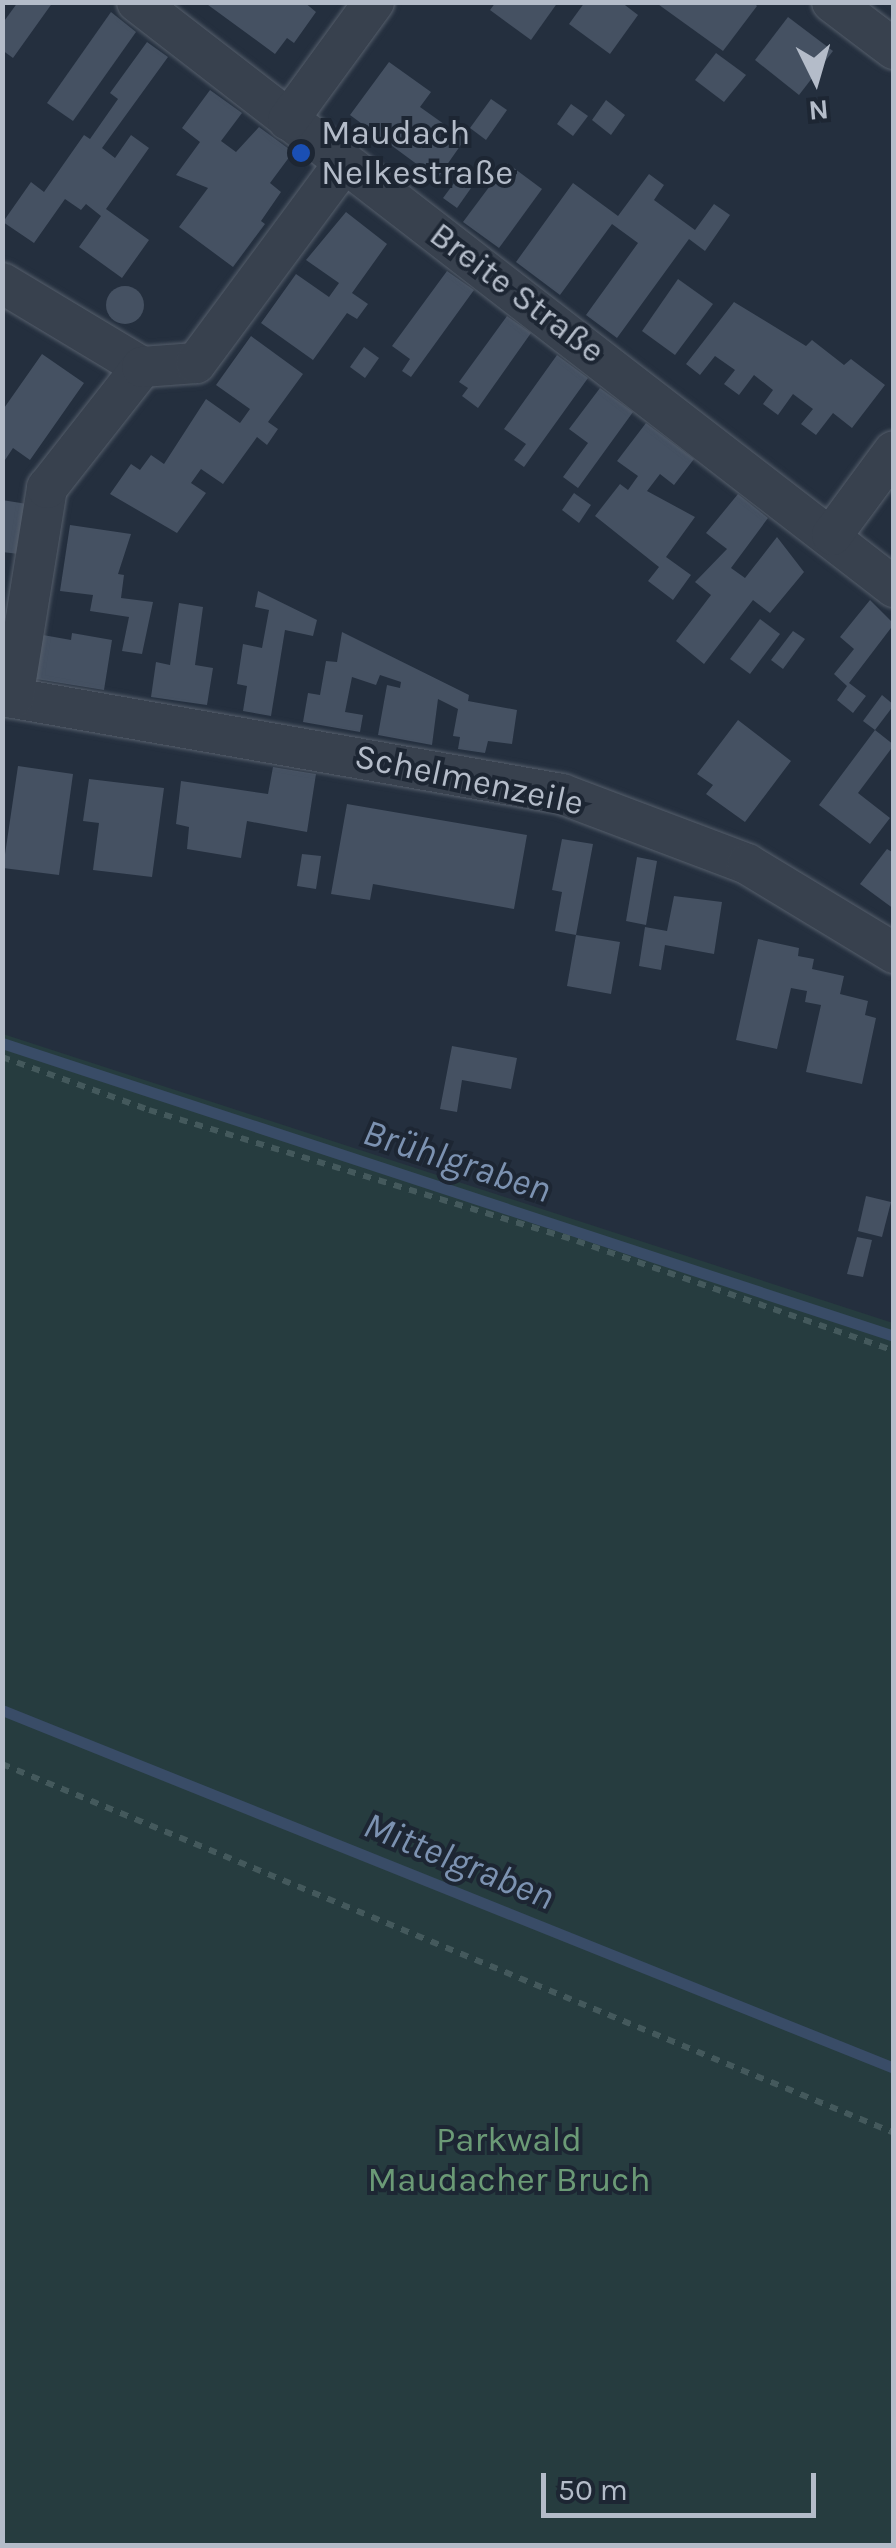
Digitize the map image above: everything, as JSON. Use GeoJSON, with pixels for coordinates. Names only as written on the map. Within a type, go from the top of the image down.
{"type":"FeatureCollection","features":[{"type":"Feature","properties":{"kind":"street","name":"Breite Straße"},"geometry":{"type":"LineString","coordinates":[[138,2],[832,535],[894,587]]}},
{"type":"Feature","properties":{"kind":"street"},"geometry":{"type":"LineString","coordinates":[[288,120],[374,2]]}},
{"type":"Feature","properties":{"kind":"street"},"geometry":{"type":"LineString","coordinates":[[832,2],[894,49]]}},
{"type":"Feature","properties":{"kind":"street"},"geometry":{"type":"LineString","coordinates":[[2,283],[142,367],[196,363],[346,162]]}},
{"type":"Feature","properties":{"kind":"street","name":"Schelmenzeile"},"geometry":{"type":"LineString","coordinates":[[142,367],[47,488],[8,697],[562,794],[747,864],[894,953]]}},
{"type":"Feature","properties":{"kind":"street"},"geometry":{"type":"LineString","coordinates":[[832,535],[894,450]]}},
{"type":"Feature","properties":{"kind":"path"},"geometry":{"type":"LineString","coordinates":[[2,1057],[149,1110],[577,1241],[894,1351]]}},
{"type":"Feature","properties":{"kind":"path"},"geometry":{"type":"LineString","coordinates":[[2,1764],[894,2133]]}},
{"type":"Feature","properties":{"kind":"green space","name":"Parkwald Maudacher Bruch"},"geometry":{"type":"Polygon","coordinates":[[[3,1034],[893,1323],[893,2545],[3,2545],[3,1034]]]}},
{"type":"Feature","properties":{"kind":"building"},"geometry":{"type":"Polygon","coordinates":[[[18,2],[53,2],[13,58],[2,50],[2,24],[18,2]]]}},
{"type":"Feature","properties":{"kind":"building"},"geometry":{"type":"Polygon","coordinates":[[[204,2],[304,2],[316,12],[294,43],[287,38],[275,54],[204,2]]]}},
{"type":"Feature","properties":{"kind":"building"},"geometry":{"type":"Polygon","coordinates":[[[496,2],[558,2],[531,40],[490,10],[496,2]]]}},
{"type":"Feature","properties":{"kind":"building"},"geometry":{"type":"Polygon","coordinates":[[[585,2],[621,2],[638,15],[610,54],[569,24],[585,2]]]}},
{"type":"Feature","properties":{"kind":"building"},"geometry":{"type":"Polygon","coordinates":[[[655,2],[753,2],[757,6],[723,51],[655,2]]]}},
{"type":"Feature","properties":{"kind":"building"},"geometry":{"type":"Polygon","coordinates":[[[111,12],[136,32],[73,121],[47,103],[111,12]]]}},
{"type":"Feature","properties":{"kind":"building"},"geometry":{"type":"Polygon","coordinates":[[[788,17],[833,51],[799,95],[755,60],[788,17]]]}},
{"type":"Feature","properties":{"kind":"building"},"geometry":{"type":"Polygon","coordinates":[[[147,42],[168,57],[102,148],[115,158],[131,135],[149,148],[106,209],[149,240],[122,278],[79,247],[101,216],[86,204],[81,210],[65,199],[34,243],[3,222],[31,182],[44,192],[84,135],[90,139],[118,99],[110,93],[147,42]]]}},
{"type":"Feature","properties":{"kind":"building"},"geometry":{"type":"Polygon","coordinates":[[[716,53],[746,75],[724,102],[695,80],[716,53]]]}},
{"type":"Feature","properties":{"kind":"building"},"geometry":{"type":"Polygon","coordinates":[[[389,62],[431,92],[420,107],[465,139],[437,179],[350,115],[389,62]]]}},
{"type":"Feature","properties":{"kind":"building"},"geometry":{"type":"Polygon","coordinates":[[[210,90],[242,113],[221,141],[236,152],[259,127],[293,152],[270,183],[281,192],[261,221],[265,224],[233,267],[179,227],[208,188],[176,175],[200,142],[182,128],[210,90]]]}},
{"type":"Feature","properties":{"kind":"building"},"geometry":{"type":"Polygon","coordinates":[[[491,99],[507,110],[486,140],[470,128],[491,99]]]}},
{"type":"Feature","properties":{"kind":"building"},"geometry":{"type":"Polygon","coordinates":[[[606,100],[625,115],[611,135],[592,120],[606,100]]]}},
{"type":"Feature","properties":{"kind":"building"},"geometry":{"type":"Polygon","coordinates":[[[571,104],[588,116],[573,136],[557,124],[571,104]]]}},
{"type":"Feature","properties":{"kind":"building"},"geometry":{"type":"Polygon","coordinates":[[[507,163],[542,189],[499,248],[463,222],[507,163]]]}},
{"type":"Feature","properties":{"kind":"building"},"geometry":{"type":"Polygon","coordinates":[[[463,171],[476,181],[457,208],[443,198],[463,171]]]}},
{"type":"Feature","properties":{"kind":"building"},"geometry":{"type":"Polygon","coordinates":[[[649,174],[664,185],[654,200],[695,230],[714,204],[730,215],[705,251],[689,239],[617,338],[586,315],[638,243],[612,224],[560,295],[516,262],[573,183],[618,216],[649,174]]]}},
{"type":"Feature","properties":{"kind":"building"},"geometry":{"type":"Polygon","coordinates":[[[346,212],[387,244],[352,293],[368,304],[357,319],[347,313],[313,360],[261,323],[296,274],[329,297],[339,283],[306,260],[346,212]]]}},
{"type":"Feature","properties":{"kind":"building"},"geometry":{"type":"Polygon","coordinates":[[[447,271],[474,290],[411,377],[402,371],[410,359],[392,346],[447,271]]]}},
{"type":"Feature","properties":{"kind":"building"},"geometry":{"type":"Polygon","coordinates":[[[678,279],[713,304],[675,355],[642,331],[678,279]]]}},
{"type":"Feature","properties":{"kind":"building"},"geometry":{"type":"Polygon","coordinates":[[[125,286],[138,292],[144,305],[138,318],[125,324],[112,318],[106,305],[112,292],[125,286]]]}},
{"type":"Feature","properties":{"kind":"building"},"geometry":{"type":"Polygon","coordinates":[[[734,302],[806,346],[812,340],[844,365],[851,359],[885,385],[852,428],[833,413],[816,435],[801,424],[813,409],[793,394],[778,415],[763,404],[773,390],[754,375],[739,395],[724,384],[735,370],[715,356],[700,375],[686,364],[734,302]]]}},
{"type":"Feature","properties":{"kind":"building"},"geometry":{"type":"Polygon","coordinates":[[[507,316],[531,333],[478,408],[462,396],[468,388],[459,382],[507,316]]]}},
{"type":"Feature","properties":{"kind":"building"},"geometry":{"type":"Polygon","coordinates":[[[251,336],[303,374],[268,422],[278,429],[267,445],[257,437],[223,484],[201,469],[191,483],[206,493],[177,533],[110,494],[131,464],[140,470],[151,455],[164,464],[206,399],[240,423],[250,409],[216,385],[251,336]]]}},
{"type":"Feature","properties":{"kind":"building"},"geometry":{"type":"Polygon","coordinates":[[[364,347],[379,358],[365,378],[350,367],[364,347]]]}},
{"type":"Feature","properties":{"kind":"building"},"geometry":{"type":"Polygon","coordinates":[[[42,354],[84,383],[30,460],[13,448],[5,460],[2,411],[42,354]]]}},
{"type":"Feature","properties":{"kind":"building"},"geometry":{"type":"Polygon","coordinates":[[[557,355],[588,378],[524,467],[514,460],[526,444],[504,429],[557,355]]]}},
{"type":"Feature","properties":{"kind":"building"},"geometry":{"type":"Polygon","coordinates":[[[600,388],[633,412],[578,488],[563,477],[588,443],[569,429],[600,388]]]}},
{"type":"Feature","properties":{"kind":"building"},"geometry":{"type":"Polygon","coordinates":[[[646,423],[694,459],[674,485],[660,474],[647,491],[695,517],[666,557],[691,575],[673,600],[648,581],[659,567],[595,516],[620,484],[628,490],[638,476],[617,461],[646,423]]]}},
{"type":"Feature","properties":{"kind":"building"},"geometry":{"type":"Polygon","coordinates":[[[574,493],[591,505],[579,523],[562,510],[574,493]]]}},
{"type":"Feature","properties":{"kind":"building"},"geometry":{"type":"Polygon","coordinates":[[[738,494],[768,518],[731,568],[745,578],[777,537],[804,572],[770,613],[753,600],[704,664],[676,641],[711,595],[695,582],[727,549],[706,533],[738,494]]]}},
{"type":"Feature","properties":{"kind":"building"},"geometry":{"type":"Polygon","coordinates":[[[2,500],[27,504],[19,554],[2,552],[2,500]]]}},
{"type":"Feature","properties":{"kind":"building"},"geometry":{"type":"Polygon","coordinates":[[[70,525],[131,534],[118,574],[124,575],[121,598],[153,602],[142,654],[122,651],[129,617],[90,611],[93,595],[60,591],[70,525]]]}},
{"type":"Feature","properties":{"kind":"building"},"geometry":{"type":"Polygon","coordinates":[[[258,591],[317,620],[313,636],[285,630],[271,716],[243,711],[247,686],[237,684],[243,644],[262,648],[269,610],[255,607],[258,591]]]}},
{"type":"Feature","properties":{"kind":"building"},"geometry":{"type":"Polygon","coordinates":[[[870,600],[894,624],[849,683],[866,696],[853,713],[837,700],[847,686],[834,674],[854,649],[840,637],[870,600]]]}},
{"type":"Feature","properties":{"kind":"building"},"geometry":{"type":"Polygon","coordinates":[[[179,603],[203,607],[195,665],[213,668],[207,705],[151,697],[156,662],[170,665],[179,603]]]}},
{"type":"Feature","properties":{"kind":"building"},"geometry":{"type":"Polygon","coordinates":[[[760,619],[780,634],[750,674],[730,659],[760,619]]]}},
{"type":"Feature","properties":{"kind":"building"},"geometry":{"type":"Polygon","coordinates":[[[793,631],[805,639],[783,669],[771,660],[793,631]]]}},
{"type":"Feature","properties":{"kind":"building"},"geometry":{"type":"Polygon","coordinates":[[[342,632],[469,695],[468,701],[517,710],[512,744],[488,741],[485,753],[458,749],[460,737],[453,736],[458,709],[438,699],[432,745],[378,735],[387,685],[400,688],[401,682],[380,675],[376,685],[352,677],[345,712],[363,715],[360,732],[303,722],[308,693],[320,695],[326,661],[337,662],[342,632]]]}},
{"type":"Feature","properties":{"kind":"building"},"geometry":{"type":"Polygon","coordinates":[[[72,633],[112,640],[104,690],[36,679],[43,635],[71,640],[72,633]]]}},
{"type":"Feature","properties":{"kind":"building"},"geometry":{"type":"Polygon","coordinates":[[[882,695],[894,705],[875,730],[863,721],[882,695]]]}},
{"type":"Feature","properties":{"kind":"building"},"geometry":{"type":"Polygon","coordinates":[[[738,720],[791,761],[745,822],[706,794],[713,785],[697,774],[738,720]]]}},
{"type":"Feature","properties":{"kind":"building"},"geometry":{"type":"Polygon","coordinates":[[[875,730],[894,745],[858,793],[890,818],[870,844],[819,805],[875,730]]]}},
{"type":"Feature","properties":{"kind":"building"},"geometry":{"type":"Polygon","coordinates":[[[18,766],[73,774],[59,875],[3,868],[18,766]]]}},
{"type":"Feature","properties":{"kind":"building"},"geometry":{"type":"Polygon","coordinates":[[[273,767],[316,774],[307,832],[247,821],[241,858],[187,849],[189,827],[176,824],[181,781],[268,794],[273,767]]]}},
{"type":"Feature","properties":{"kind":"building"},"geometry":{"type":"Polygon","coordinates":[[[89,779],[164,788],[152,877],[93,870],[99,823],[83,821],[89,779]]]}},
{"type":"Feature","properties":{"kind":"building"},"geometry":{"type":"Polygon","coordinates":[[[347,804],[527,835],[514,909],[373,884],[370,900],[331,894],[347,804]]]}},
{"type":"Feature","properties":{"kind":"building"},"geometry":{"type":"Polygon","coordinates":[[[562,839],[593,844],[576,935],[555,931],[562,892],[552,890],[562,839]]]}},
{"type":"Feature","properties":{"kind":"building"},"geometry":{"type":"Polygon","coordinates":[[[887,849],[894,853],[894,909],[860,884],[887,849]]]}},
{"type":"Feature","properties":{"kind":"building"},"geometry":{"type":"Polygon","coordinates":[[[302,854],[321,856],[316,889],[297,886],[302,854]]]}},
{"type":"Feature","properties":{"kind":"building"},"geometry":{"type":"Polygon","coordinates":[[[637,857],[657,861],[646,925],[626,921],[637,857]]]}},
{"type":"Feature","properties":{"kind":"building"},"geometry":{"type":"Polygon","coordinates":[[[674,896],[722,902],[714,954],[665,945],[661,970],[639,966],[645,927],[667,931],[674,896]]]}},
{"type":"Feature","properties":{"kind":"building"},"geometry":{"type":"Polygon","coordinates":[[[576,935],[620,942],[611,994],[567,986],[576,935]]]}},
{"type":"Feature","properties":{"kind":"building"},"geometry":{"type":"Polygon","coordinates":[[[758,939],[799,948],[798,956],[814,959],[812,969],[844,976],[840,994],[868,1001],[865,1015],[876,1018],[862,1084],[806,1072],[821,1005],[805,1002],[807,991],[791,988],[777,1049],[736,1040],[758,939]]]}},
{"type":"Feature","properties":{"kind":"building"},"geometry":{"type":"Polygon","coordinates":[[[452,1046],[517,1058],[511,1089],[462,1080],[457,1112],[440,1109],[452,1046]]]}},
{"type":"Feature","properties":{"kind":"building"},"geometry":{"type":"Polygon","coordinates":[[[866,1196],[891,1202],[882,1237],[858,1231],[866,1196]]]}},
{"type":"Feature","properties":{"kind":"building"},"geometry":{"type":"Polygon","coordinates":[[[857,1237],[872,1240],[863,1277],[847,1274],[857,1237]]]}},
{"type":"Feature","properties":{"kind":"waterway","name":"Brühlgraben"},"geometry":{"type":"LineString","coordinates":[[2,1043],[894,1336]]}},
{"type":"Feature","properties":{"kind":"waterway","name":"Mittelgraben"},"geometry":{"type":"LineString","coordinates":[[2,1710],[894,2068]]}},
{"type":"Feature","properties":{"kind":"place","name":"Maudach Nelkestraße"},"geometry":{"type":"Point","coordinates":[301,153]}}]}
